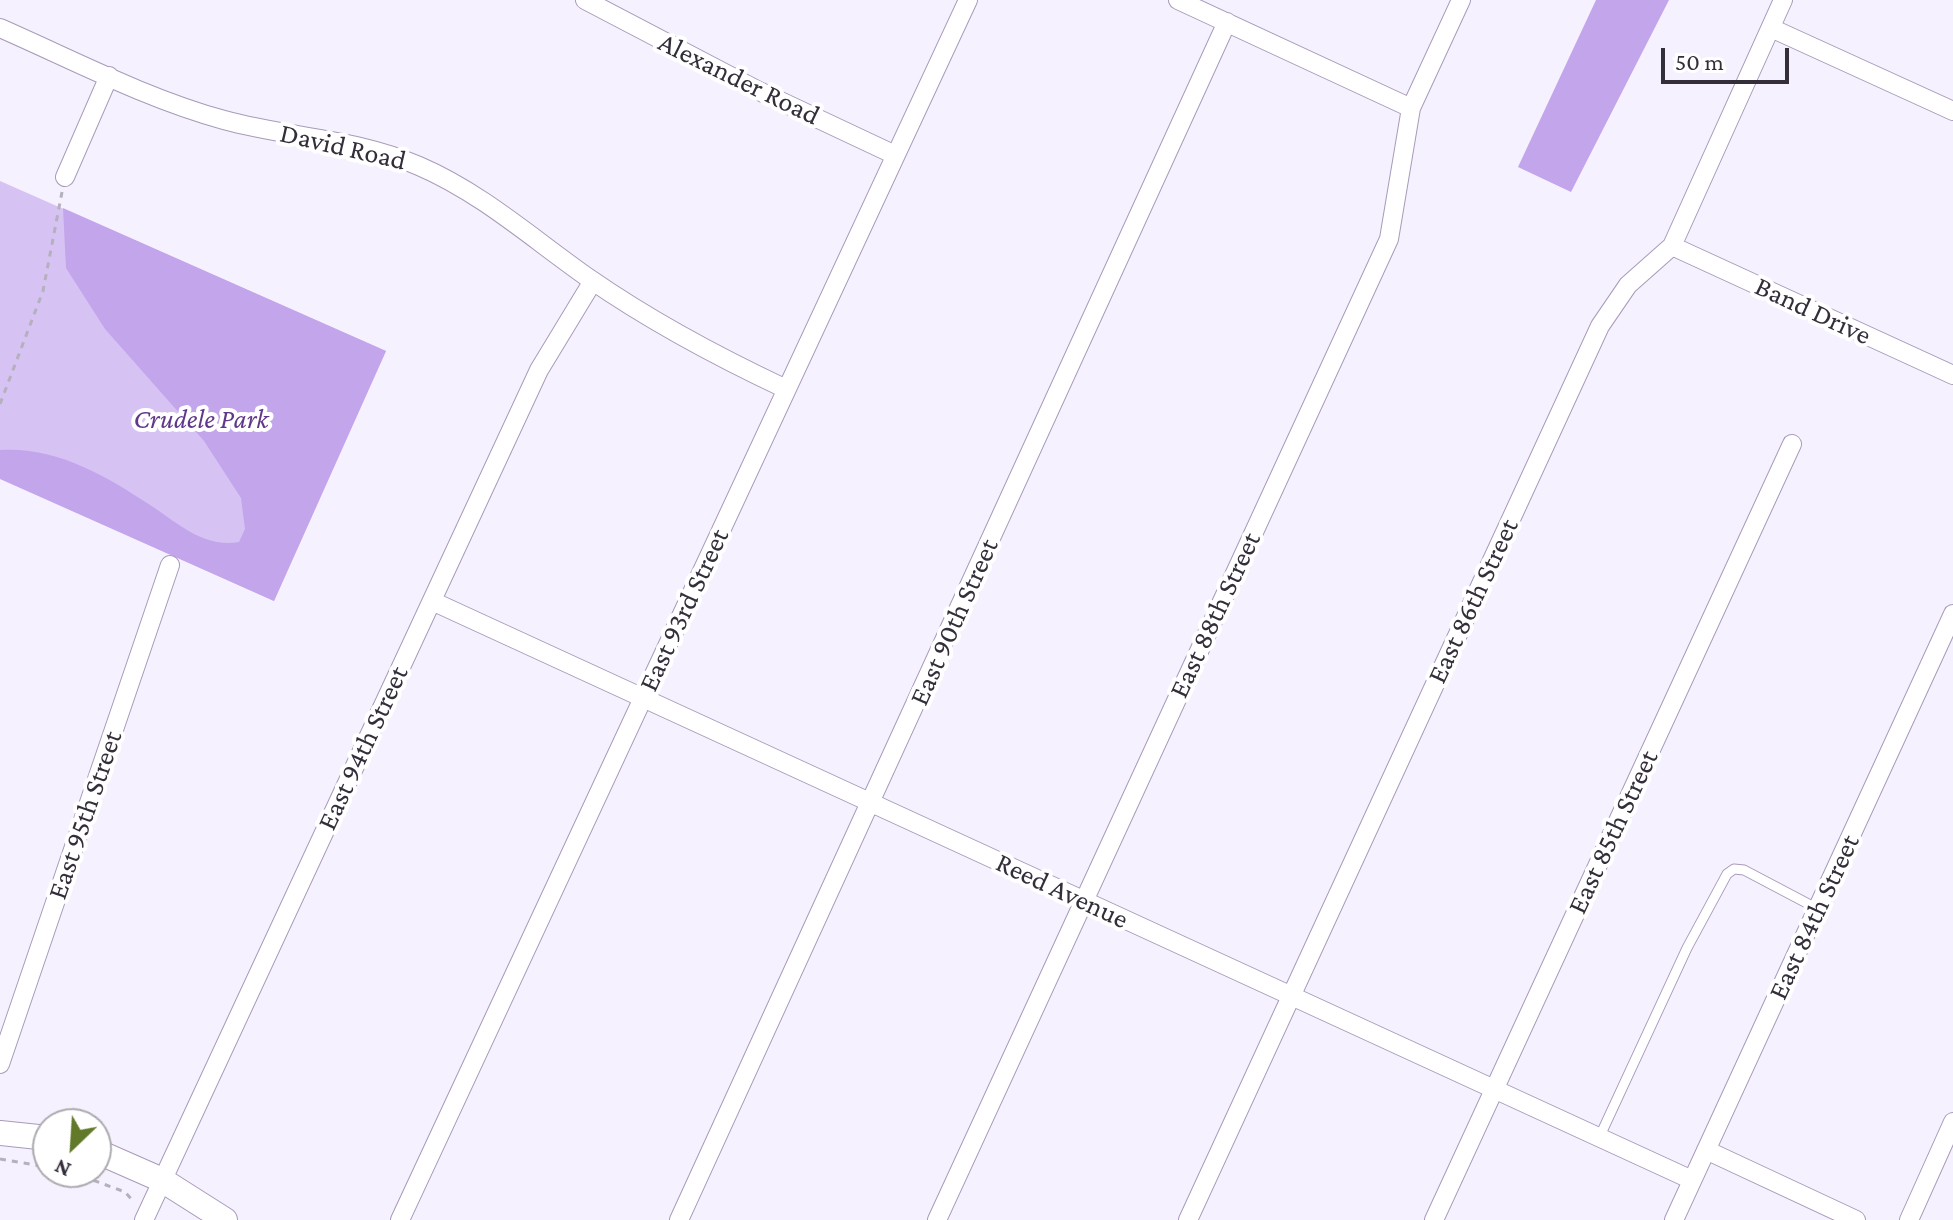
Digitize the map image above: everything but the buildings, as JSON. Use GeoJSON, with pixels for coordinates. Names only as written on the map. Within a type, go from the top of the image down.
{"type":"FeatureCollection","features":[{"type":"Feature","properties":{"kind":"street","name":"Alexander Road"},"geometry":{"type":"LineString","coordinates":[[585,0],[759,91],[895,155]]}},
{"type":"Feature","properties":{"kind":"street","name":"East 93rd Street"},"geometry":{"type":"LineString","coordinates":[[400,1220],[968,0]]}},
{"type":"Feature","properties":{"kind":"street"},"geometry":{"type":"LineString","coordinates":[[1178,0],[1411,108]]}},
{"type":"Feature","properties":{"kind":"street","name":"East 88th Street"},"geometry":{"type":"LineString","coordinates":[[937,1220],[1389,239],[1411,108],[1461,0]]}},
{"type":"Feature","properties":{"kind":"street","name":"East 86th Street"},"geometry":{"type":"LineString","coordinates":[[1188,1220],[1600,326],[1628,285],[1672,246],[1783,0]]}},
{"type":"Feature","properties":{"kind":"street","name":"East 90th Street"},"geometry":{"type":"LineString","coordinates":[[679,1220],[1227,22]]}},
{"type":"Feature","properties":{"kind":"street","name":"David Road"},"geometry":{"type":"LineString","coordinates":[[0,28],[203,114],[255,128],[359,145],[417,165],[484,201],[593,281],[691,342],[786,389]]}},
{"type":"Feature","properties":{"kind":"street"},"geometry":{"type":"LineString","coordinates":[[1771,28],[1953,111]]}},
{"type":"Feature","properties":{"kind":"street"},"geometry":{"type":"LineString","coordinates":[[65,177],[109,76]]}},
{"type":"Feature","properties":{"kind":"street","name":"Band Drive"},"geometry":{"type":"LineString","coordinates":[[1672,246],[1953,375]]}},
{"type":"Feature","properties":{"kind":"street","name":"East 94th Street"},"geometry":{"type":"LineString","coordinates":[[144,1220],[539,370],[593,281]]}},
{"type":"Feature","properties":{"kind":"street","name":"East 85th Street"},"geometry":{"type":"LineString","coordinates":[[1434,1220],[1792,444]]}},
{"type":"Feature","properties":{"kind":"street","name":"East 95th Street"},"geometry":{"type":"LineString","coordinates":[[0,1064],[170,565]]}},
{"type":"Feature","properties":{"kind":"street","name":"Reed Avenue"},"geometry":{"type":"LineString","coordinates":[[432,601],[1494,1092],[1692,1180]]}},
{"type":"Feature","properties":{"kind":"street","name":"East 84th Street"},"geometry":{"type":"LineString","coordinates":[[1674,1220],[1953,614]]}},
{"type":"Feature","properties":{"kind":"street"},"geometry":{"type":"LineString","coordinates":[[1909,1220],[1953,1122]]}},
{"type":"Feature","properties":{"kind":"street"},"geometry":{"type":"LineString","coordinates":[[0,1133],[32,1136]]}},
{"type":"Feature","properties":{"kind":"street"},"geometry":{"type":"LineString","coordinates":[[1706,1150],[1856,1220]]}},
{"type":"Feature","properties":{"kind":"street"},"geometry":{"type":"LineString","coordinates":[[112,1158],[162,1180],[225,1220]]}},
{"type":"Feature","properties":{"kind":"lane"},"geometry":{"type":"LineString","coordinates":[[1599,1138],[1687,948],[1727,874],[1744,870],[1818,909]]}},
{"type":"Feature","properties":{"kind":"path"},"geometry":{"type":"LineString","coordinates":[[0,404],[43,291],[65,177]]}},
{"type":"Feature","properties":{"kind":"path"},"geometry":{"type":"LineString","coordinates":[[0,1159],[32,1164]]}},
{"type":"Feature","properties":{"kind":"path"},"geometry":{"type":"LineString","coordinates":[[112,1187],[125,1192],[132,1201]]}},
{"type":"Feature","properties":{"kind":"green space"},"geometry":{"type":"Polygon","coordinates":[[[1596,0],[1669,0],[1571,192],[1518,167],[1596,0]]]}},
{"type":"Feature","properties":{"kind":"green space","name":"Crudele Park"},"geometry":{"type":"Polygon","coordinates":[[[0,181],[386,351],[274,601],[0,478],[0,181]]]}},
{"type":"Feature","properties":{"kind":"green space","name":"Crudele Park"},"geometry":{"type":"Polygon","coordinates":[[[63,208],[386,351],[274,601],[0,479],[0,450],[40,453],[97,473],[202,538],[239,542],[245,529],[241,498],[204,441],[105,329],[66,268],[63,208]]]}}]}
